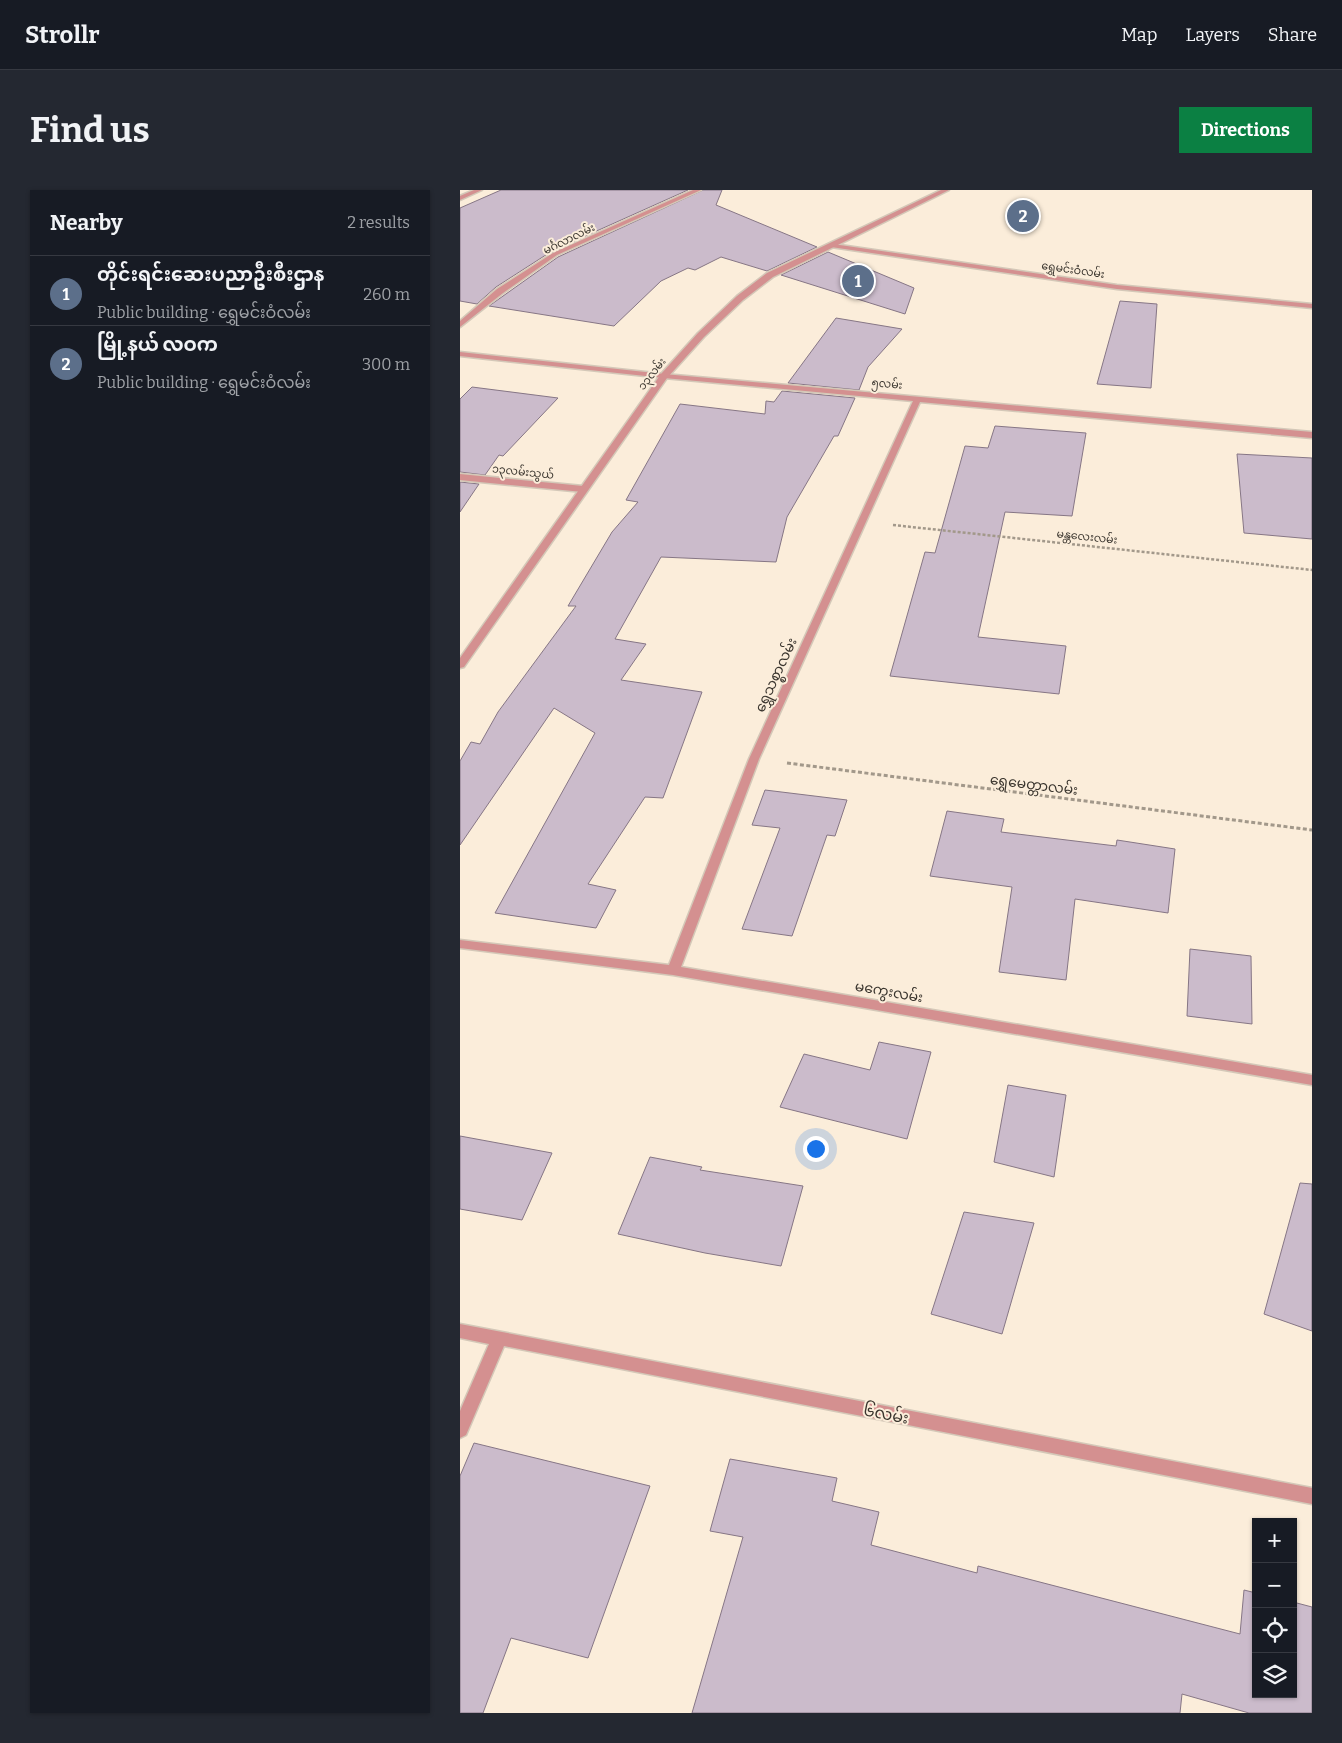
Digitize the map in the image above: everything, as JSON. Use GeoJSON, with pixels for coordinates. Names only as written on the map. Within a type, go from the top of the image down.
{"type":"FeatureCollection","features":[{"type":"Feature","properties":{"kind":"street"},"geometry":{"type":"LineString","coordinates":[[460,198],[479,190]]}},
{"type":"Feature","properties":{"kind":"street","name":"မင်္ဂလာလမ်း"},"geometry":{"type":"LineString","coordinates":[[460,325],[500,292],[555,254],[698,190]]}},
{"type":"Feature","properties":{"kind":"street","name":"၁၃လမ်း"},"geometry":{"type":"LineString","coordinates":[[460,665],[664,376],[701,336],[740,298],[770,275],[946,190]]}},
{"type":"Feature","properties":{"kind":"street","name":"ရွှေမင်းဝံလမ်း"},"geometry":{"type":"LineString","coordinates":[[833,246],[1117,287],[1312,306]]}},
{"type":"Feature","properties":{"kind":"street","name":"၅လမ်း"},"geometry":{"type":"LineString","coordinates":[[460,354],[664,376],[1312,435]]}},
{"type":"Feature","properties":{"kind":"street","name":"ရွှေသစ္စာလမ်း"},"geometry":{"type":"LineString","coordinates":[[673,970],[754,759],[857,534],[860,522],[918,398]]}},
{"type":"Feature","properties":{"kind":"street","name":"၁၃လမ်းသွယ်"},"geometry":{"type":"LineString","coordinates":[[460,477],[583,489]]}},
{"type":"Feature","properties":{"kind":"street","name":"မကွေးလမ်း"},"geometry":{"type":"LineString","coordinates":[[460,944],[673,970],[1312,1080]]}},
{"type":"Feature","properties":{"kind":"street","name":"၆လမ်း"},"geometry":{"type":"LineString","coordinates":[[460,1331],[1312,1496]]}},
{"type":"Feature","properties":{"kind":"street"},"geometry":{"type":"LineString","coordinates":[[460,1430],[499,1339]]}},
{"type":"Feature","properties":{"kind":"path","name":"မန္တလေးလမ်း"},"geometry":{"type":"LineString","coordinates":[[860,522],[1312,570]]}},
{"type":"Feature","properties":{"kind":"path","name":"ရွှေမေတ္တာလမ်း"},"geometry":{"type":"LineString","coordinates":[[754,759],[1312,830]]}},
{"type":"Feature","properties":{"kind":"building"},"geometry":{"type":"Polygon","coordinates":[[[501,190],[688,190],[552,251],[496,287],[477,304],[460,301],[460,208],[501,190]]]}},
{"type":"Feature","properties":{"kind":"building"},"geometry":{"type":"Polygon","coordinates":[[[703,190],[722,190],[716,205],[817,247],[767,271],[721,257],[695,270],[688,268],[661,281],[614,326],[489,306],[558,257],[703,190]]]}},
{"type":"Feature","properties":{"kind":"building"},"geometry":{"type":"Polygon","coordinates":[[[828,252],[914,288],[905,314],[781,275],[828,252]]]}},
{"type":"Feature","properties":{"kind":"building"},"geometry":{"type":"Polygon","coordinates":[[[1120,301],[1157,304],[1151,388],[1097,384],[1120,301]]]}},
{"type":"Feature","properties":{"kind":"building"},"geometry":{"type":"Polygon","coordinates":[[[836,318],[902,329],[868,367],[859,390],[788,383],[836,318]]]}},
{"type":"Feature","properties":{"kind":"building"},"geometry":{"type":"Polygon","coordinates":[[[472,387],[558,398],[503,456],[499,455],[485,475],[460,472],[460,399],[472,387]]]}},
{"type":"Feature","properties":{"kind":"building"},"geometry":{"type":"Polygon","coordinates":[[[782,391],[855,398],[838,436],[834,436],[787,517],[776,562],[661,557],[615,639],[646,644],[621,680],[702,692],[663,798],[645,797],[588,884],[616,890],[596,928],[495,913],[595,733],[554,708],[460,845],[460,761],[471,742],[480,744],[498,712],[576,606],[568,606],[612,532],[638,502],[626,500],[680,404],[765,414],[766,401],[774,402],[782,391]]]}},
{"type":"Feature","properties":{"kind":"building"},"geometry":{"type":"Polygon","coordinates":[[[995,426],[1086,433],[1072,516],[1005,512],[978,637],[1066,646],[1059,694],[890,676],[925,552],[935,553],[965,446],[988,448],[995,426]]]}},
{"type":"Feature","properties":{"kind":"building"},"geometry":{"type":"Polygon","coordinates":[[[1237,454],[1312,458],[1312,539],[1244,533],[1237,454]]]}},
{"type":"Feature","properties":{"kind":"building"},"geometry":{"type":"Polygon","coordinates":[[[460,482],[479,484],[460,512],[460,482]]]}},
{"type":"Feature","properties":{"kind":"building"},"geometry":{"type":"Polygon","coordinates":[[[765,790],[847,800],[835,836],[827,835],[792,936],[742,929],[780,828],[752,825],[765,790]]]}},
{"type":"Feature","properties":{"kind":"building"},"geometry":{"type":"Polygon","coordinates":[[[947,811],[1004,819],[1001,832],[1116,846],[1117,840],[1175,849],[1168,913],[1075,899],[1066,980],[999,972],[1012,887],[930,876],[947,811]]]}},
{"type":"Feature","properties":{"kind":"building"},"geometry":{"type":"Polygon","coordinates":[[[1190,949],[1251,956],[1252,1024],[1187,1016],[1190,949]]]}},
{"type":"Feature","properties":{"kind":"building"},"geometry":{"type":"Polygon","coordinates":[[[879,1042],[931,1052],[907,1139],[780,1107],[804,1054],[870,1070],[879,1042]]]}},
{"type":"Feature","properties":{"kind":"building"},"geometry":{"type":"Polygon","coordinates":[[[1008,1085],[1066,1095],[1054,1177],[994,1162],[1008,1085]]]}},
{"type":"Feature","properties":{"kind":"building"},"geometry":{"type":"Polygon","coordinates":[[[460,1136],[552,1153],[522,1220],[460,1209],[460,1136]]]}},
{"type":"Feature","properties":{"kind":"building"},"geometry":{"type":"Polygon","coordinates":[[[650,1157],[702,1167],[700,1170],[803,1186],[781,1266],[705,1253],[618,1234],[650,1157]]]}},
{"type":"Feature","properties":{"kind":"building"},"geometry":{"type":"Polygon","coordinates":[[[1300,1183],[1312,1184],[1312,1331],[1264,1314],[1300,1183]]]}},
{"type":"Feature","properties":{"kind":"building"},"geometry":{"type":"Polygon","coordinates":[[[964,1212],[1034,1223],[1002,1334],[931,1314],[964,1212]]]}},
{"type":"Feature","properties":{"kind":"building"},"geometry":{"type":"Polygon","coordinates":[[[474,1443],[650,1486],[588,1658],[511,1638],[483,1713],[460,1713],[460,1476],[474,1443]]]}},
{"type":"Feature","properties":{"kind":"building"},"geometry":{"type":"Polygon","coordinates":[[[730,1459],[837,1478],[832,1501],[879,1512],[871,1545],[977,1573],[978,1566],[1240,1634],[1244,1590],[1252,1592],[1252,1698],[1297,1698],[1297,1603],[1312,1607],[1312,1713],[1249,1713],[1182,1694],[1180,1713],[692,1713],[743,1537],[710,1531],[730,1459]]]}},
{"type":"Feature","properties":{"kind":"place","name":"မြို့နယ် လဝက"},"geometry":{"type":"Point","coordinates":[1023,216]}},
{"type":"Feature","properties":{"kind":"place","name":"တိုင်းရင်းဆေးပညာဦးစီးဌာန"},"geometry":{"type":"Point","coordinates":[858,281]}}]}
